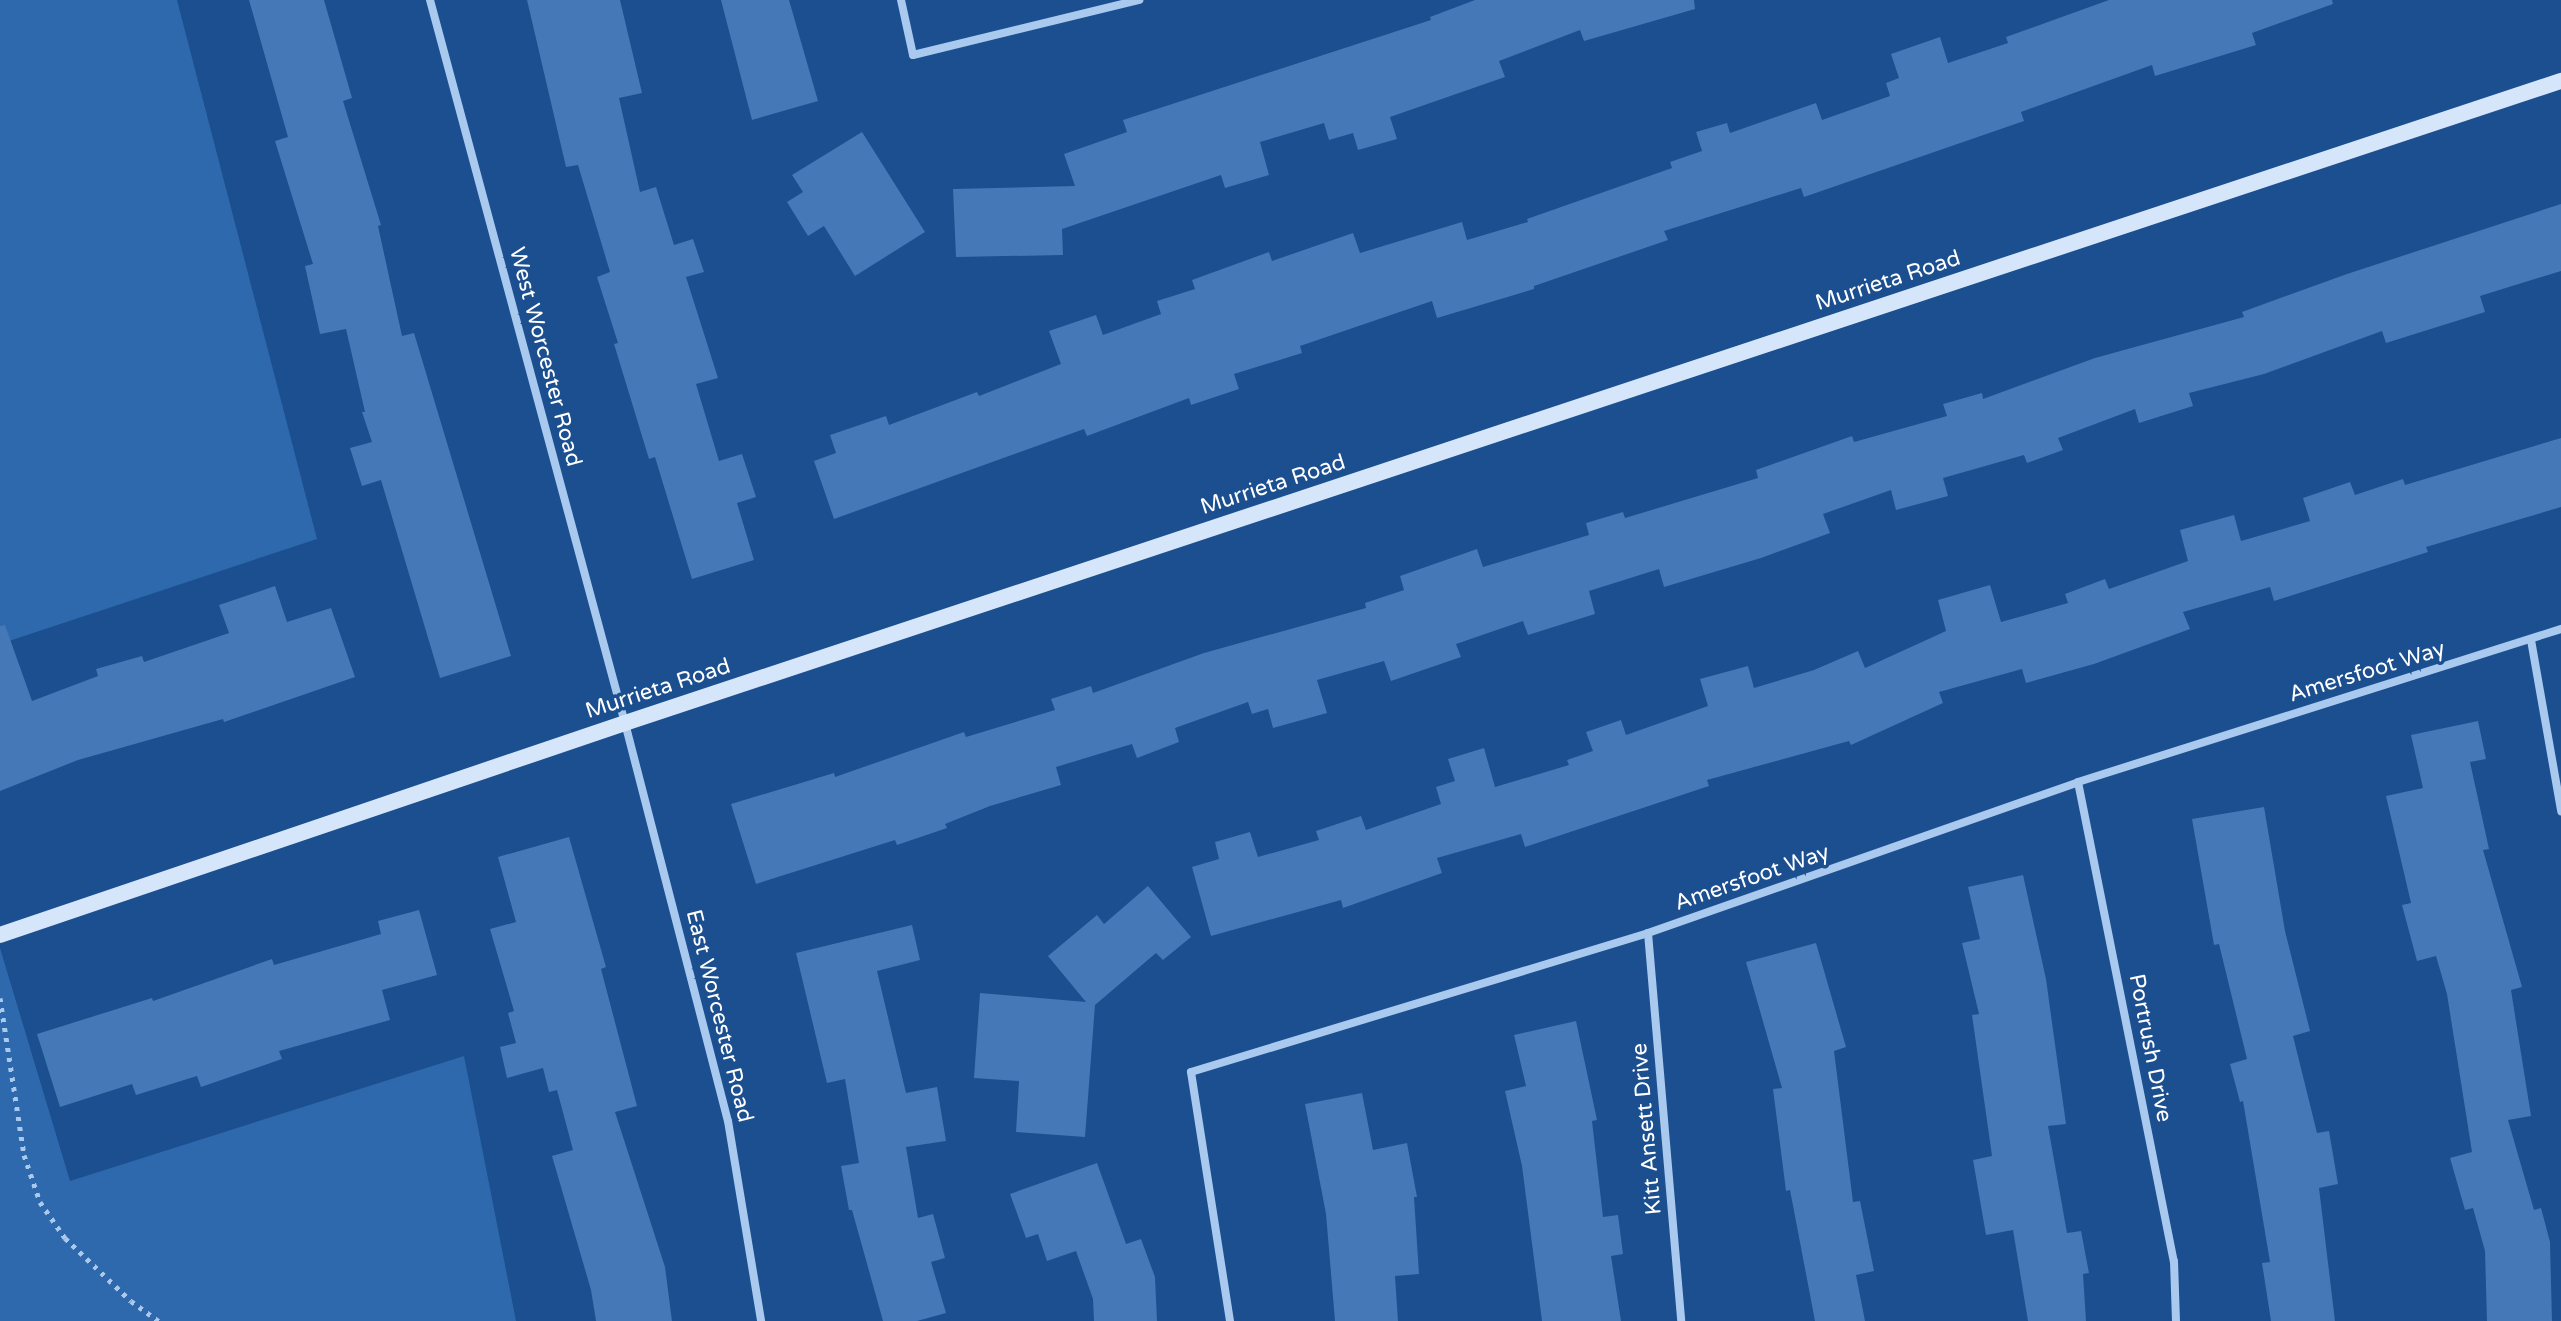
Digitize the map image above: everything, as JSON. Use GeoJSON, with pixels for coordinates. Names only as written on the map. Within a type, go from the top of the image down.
{"type":"FeatureCollection","features":[{"type":"Feature","properties":{"kind":"main road","name":"Murrieta Road"},"geometry":{"type":"LineString","coordinates":[[0,935],[625,723],[2561,81]]}},
{"type":"Feature","properties":{"kind":"street","name":"West Worcester Road"},"geometry":{"type":"LineString","coordinates":[[430,0],[625,723]]}},
{"type":"Feature","properties":{"kind":"street"},"geometry":{"type":"LineString","coordinates":[[901,0],[913,55],[1139,0]]}},
{"type":"Feature","properties":{"kind":"street","name":"Amersfoot Way"},"geometry":{"type":"LineString","coordinates":[[1230,1321],[1191,1072],[1648,933],[2078,782],[2561,629]]}},
{"type":"Feature","properties":{"kind":"street"},"geometry":{"type":"LineString","coordinates":[[2531,640],[2561,811]]}},
{"type":"Feature","properties":{"kind":"street","name":"East Worcester Road"},"geometry":{"type":"LineString","coordinates":[[625,723],[728,1121],[761,1321]]}},
{"type":"Feature","properties":{"kind":"street","name":"Portrush Drive"},"geometry":{"type":"LineString","coordinates":[[2078,782],[2174,1261],[2176,1321]]}},
{"type":"Feature","properties":{"kind":"street","name":"Kitt Ansett Drive"},"geometry":{"type":"LineString","coordinates":[[1648,933],[1681,1321]]}},
{"type":"Feature","properties":{"kind":"path"},"geometry":{"type":"LineString","coordinates":[[0,998],[24,1155],[40,1202],[65,1238],[131,1301],[159,1321]]}},
{"type":"Feature","properties":{"kind":"shaded area"},"geometry":{"type":"Polygon","coordinates":[[[0,0],[177,0],[317,539],[0,644],[0,0]]]}},
{"type":"Feature","properties":{"kind":"shaded area"},"geometry":{"type":"Polygon","coordinates":[[[0,948],[70,1181],[464,1056],[516,1321],[0,1321],[0,948]]]}},
{"type":"Feature","properties":{"kind":"building"},"geometry":{"type":"Polygon","coordinates":[[[249,0],[324,0],[352,98],[343,101],[381,225],[378,226],[402,336],[414,333],[511,656],[440,678],[381,480],[362,486],[350,448],[372,442],[362,412],[365,412],[346,329],[320,334],[305,266],[313,264],[275,141],[288,137],[249,0]]]}},
{"type":"Feature","properties":{"kind":"building"},"geometry":{"type":"Polygon","coordinates":[[[527,0],[620,0],[642,93],[619,98],[640,192],[656,187],[674,245],[693,239],[704,272],[686,277],[718,378],[696,384],[719,461],[742,454],[756,497],[737,503],[754,560],[692,579],[655,457],[649,459],[614,344],[618,343],[597,277],[610,272],[578,165],[566,167],[527,0]]]}},
{"type":"Feature","properties":{"kind":"building"},"geometry":{"type":"Polygon","coordinates":[[[721,0],[789,0],[818,101],[752,120],[721,0]]]}},
{"type":"Feature","properties":{"kind":"building"},"geometry":{"type":"Polygon","coordinates":[[[1475,0],[1694,0],[1695,9],[1584,41],[1580,30],[1499,61],[1505,77],[1390,117],[1397,139],[1358,150],[1353,133],[1329,140],[1324,123],[1260,142],[1269,175],[1225,188],[1221,175],[1062,229],[1063,255],[956,257],[953,189],[1075,186],[1064,154],[1127,132],[1123,120],[1431,20],[1430,17],[1475,0]]]}},
{"type":"Feature","properties":{"kind":"building"},"geometry":{"type":"Polygon","coordinates":[[[2109,0],[2332,0],[2333,4],[2252,33],[2256,45],[2155,76],[2152,65],[2021,112],[2024,121],[1804,197],[1801,188],[1664,231],[1668,240],[1534,286],[1534,289],[1437,318],[1432,301],[1300,346],[1302,353],[1234,374],[1239,389],[1191,405],[1189,398],[1087,436],[1084,429],[834,519],[814,461],[836,453],[830,435],[886,416],[889,425],[977,392],[979,396],[1061,364],[1049,331],[1096,315],[1103,335],[1161,314],[1157,301],[1195,289],[1192,280],[1269,252],[1272,261],[1353,233],[1360,253],[1462,222],[1467,240],[1528,222],[1527,219],[1672,168],[1670,162],[1702,151],[1696,132],[1727,123],[1730,133],[1816,103],[1822,120],[1890,96],[1886,83],[1899,78],[1891,54],[1940,37],[1948,63],[2008,43],[2006,37],[2109,0]]]}},
{"type":"Feature","properties":{"kind":"building"},"geometry":{"type":"Polygon","coordinates":[[[862,132],[925,232],[855,276],[824,226],[808,236],[787,202],[803,192],[792,175],[862,132]]]}},
{"type":"Feature","properties":{"kind":"building"},"geometry":{"type":"Polygon","coordinates":[[[2561,204],[2561,271],[2480,296],[2485,312],[2386,343],[2382,331],[2264,374],[2189,393],[2193,406],[2139,423],[2135,409],[2058,438],[2063,450],[2027,463],[2024,455],[1943,478],[1948,496],[1896,510],[1891,490],[1823,514],[1830,533],[1761,558],[1664,587],[1659,569],[1589,591],[1595,614],[1528,635],[1523,621],[1456,644],[1461,657],[1391,681],[1384,661],[1317,680],[1327,713],[1273,728],[1268,709],[1252,714],[1248,702],[1175,728],[1179,742],[1137,758],[1132,744],[1056,767],[1061,785],[990,806],[945,824],[947,828],[897,845],[895,840],[756,884],[731,804],[834,773],[835,777],[964,732],[966,737],[1055,710],[1051,699],[1091,686],[1093,693],[1204,653],[1366,608],[1365,603],[1404,590],[1400,576],[1477,549],[1483,567],[1589,535],[1586,523],[1623,512],[1625,518],[1758,478],[1756,470],[1852,436],[1854,442],[1947,416],[1943,404],[1982,393],[1983,399],[2095,358],[2244,317],[2242,312],[2347,274],[2561,204]]]}},
{"type":"Feature","properties":{"kind":"building"},"geometry":{"type":"Polygon","coordinates":[[[2561,438],[2561,507],[2426,547],[2428,552],[2274,601],[2270,587],[2183,612],[2190,629],[2094,664],[2026,683],[2022,669],[1939,692],[1943,703],[1851,745],[1849,741],[1707,780],[1709,786],[1525,847],[1521,834],[1437,858],[1442,873],[1343,908],[1341,900],[1211,936],[1192,867],[1219,859],[1215,842],[1250,832],[1258,857],[1319,840],[1316,831],[1361,816],[1366,830],[1441,804],[1436,787],[1455,781],[1448,759],[1484,748],[1495,787],[1569,765],[1567,760],[1593,751],[1586,732],[1621,720],[1626,735],[1708,706],[1700,679],[1748,666],[1754,688],[1814,670],[1858,651],[1865,668],[1946,631],[1938,600],[1990,585],[2001,622],[2068,603],[2065,594],[2105,579],[2109,589],[2188,561],[2180,530],[2234,515],[2241,541],[2310,521],[2303,498],[2350,482],[2355,495],[2403,479],[2405,485],[2561,438]]]}},
{"type":"Feature","properties":{"kind":"building"},"geometry":{"type":"Polygon","coordinates":[[[275,586],[287,622],[331,608],[355,677],[224,722],[223,719],[78,760],[0,791],[0,626],[5,625],[32,701],[98,676],[96,669],[142,656],[144,662],[229,633],[219,605],[275,586]]]}},
{"type":"Feature","properties":{"kind":"building"},"geometry":{"type":"Polygon","coordinates":[[[2478,721],[2486,759],[2470,762],[2489,849],[2483,850],[2522,987],[2511,990],[2531,1116],[2508,1120],[2534,1210],[2541,1208],[2550,1242],[2552,1321],[2487,1321],[2485,1251],[2473,1208],[2465,1210],[2450,1158],[2472,1152],[2447,994],[2436,956],[2417,961],[2402,905],[2411,903],[2386,796],[2423,788],[2411,735],[2478,721]]]}},
{"type":"Feature","properties":{"kind":"building"},"geometry":{"type":"Polygon","coordinates":[[[2264,807],[2285,931],[2310,1031],[2293,1036],[2317,1133],[2329,1131],[2338,1184],[2319,1188],[2335,1321],[2271,1321],[2262,1263],[2270,1262],[2243,1101],[2240,1102],[2230,1064],[2247,1059],[2219,944],[2214,945],[2192,819],[2264,807]]]}},
{"type":"Feature","properties":{"kind":"building"},"geometry":{"type":"Polygon","coordinates":[[[569,837],[606,967],[601,969],[637,1106],[615,1112],[665,1267],[672,1321],[596,1321],[591,1290],[552,1156],[573,1150],[557,1090],[549,1092],[543,1068],[507,1078],[500,1047],[516,1043],[508,1013],[514,1011],[490,929],[516,922],[498,857],[569,837]]]}},
{"type":"Feature","properties":{"kind":"building"},"geometry":{"type":"Polygon","coordinates":[[[2023,875],[2046,979],[2066,1124],[2048,1126],[2067,1233],[2081,1231],[2089,1273],[2083,1274],[2086,1321],[2028,1321],[2013,1230],[1986,1235],[1973,1160],[1992,1156],[1972,1015],[1979,1014],[1962,943],[1980,939],[1968,887],[2023,875]]]}},
{"type":"Feature","properties":{"kind":"building"},"geometry":{"type":"Polygon","coordinates":[[[1148,886],[1191,937],[1163,960],[1156,953],[1095,1005],[1085,1137],[1016,1132],[1019,1081],[974,1078],[980,993],[1086,1002],[1048,956],[1097,915],[1104,924],[1148,886]]]}},
{"type":"Feature","properties":{"kind":"building"},"geometry":{"type":"Polygon","coordinates":[[[419,910],[437,975],[382,990],[390,1020],[279,1051],[282,1059],[201,1087],[197,1076],[136,1095],[132,1084],[60,1107],[37,1034],[152,998],[153,1001],[272,959],[274,965],[381,934],[378,921],[419,910]]]}},
{"type":"Feature","properties":{"kind":"building"},"geometry":{"type":"Polygon","coordinates":[[[912,925],[920,960],[877,971],[906,1093],[937,1087],[946,1141],[906,1147],[918,1218],[933,1214],[945,1258],[931,1262],[946,1313],[917,1321],[883,1321],[852,1210],[849,1210],[841,1166],[859,1163],[845,1079],[827,1083],[796,953],[912,925]]]}},
{"type":"Feature","properties":{"kind":"building"},"geometry":{"type":"Polygon","coordinates":[[[1816,943],[1846,1047],[1834,1051],[1853,1202],[1860,1201],[1874,1271],[1856,1275],[1865,1321],[1815,1321],[1790,1190],[1786,1191],[1773,1089],[1782,1088],[1746,962],[1816,943]]]}},
{"type":"Feature","properties":{"kind":"building"},"geometry":{"type":"Polygon","coordinates":[[[1576,1021],[1597,1120],[1592,1121],[1603,1217],[1618,1215],[1623,1254],[1611,1256],[1621,1321],[1542,1321],[1522,1166],[1505,1091],[1526,1086],[1514,1035],[1576,1021]]]}},
{"type":"Feature","properties":{"kind":"building"},"geometry":{"type":"Polygon","coordinates":[[[1362,1093],[1373,1150],[1407,1143],[1417,1197],[1414,1197],[1419,1274],[1395,1276],[1398,1321],[1335,1321],[1326,1214],[1305,1104],[1362,1093]]]}},
{"type":"Feature","properties":{"kind":"building"},"geometry":{"type":"Polygon","coordinates":[[[1097,1163],[1126,1244],[1141,1239],[1155,1277],[1157,1321],[1094,1321],[1093,1299],[1076,1251],[1047,1261],[1038,1234],[1026,1238],[1010,1194],[1097,1163]]]}}]}
